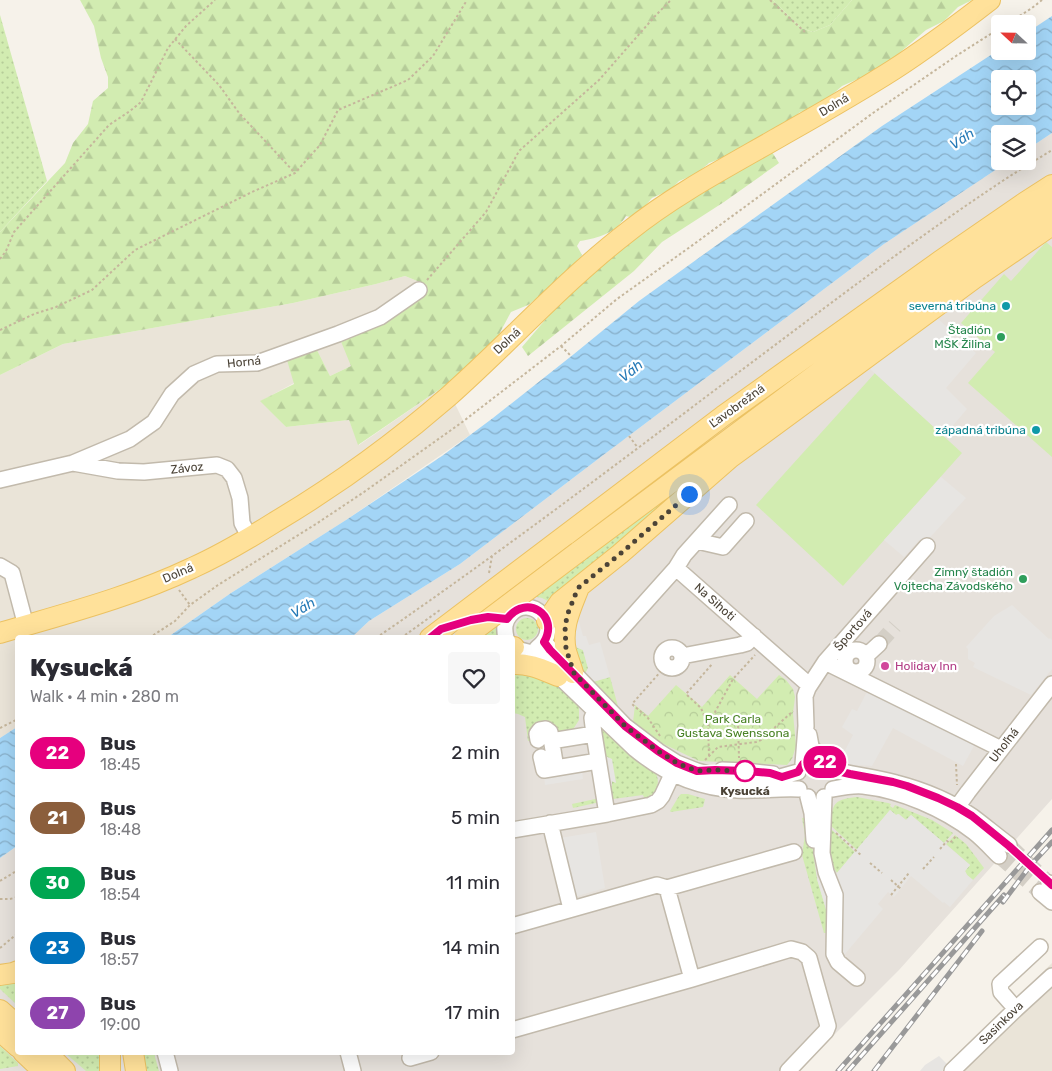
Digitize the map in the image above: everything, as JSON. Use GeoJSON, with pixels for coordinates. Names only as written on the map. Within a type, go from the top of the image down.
{"type":"FeatureCollection","features":[{"type":"Feature","properties":{"kind":"main road","name":"Dolná"},"geometry":{"type":"LineString","coordinates":[[0,633],[118,597],[171,577],[211,559],[250,538],[307,503],[412,428],[451,394],[574,278],[629,230],[670,201],[894,69],[990,0]]}},
{"type":"Feature","properties":{"kind":"main road","name":"Ľavobrežná"},"geometry":{"type":"LineString","coordinates":[[436,633],[723,416],[947,256],[1052,185]]}},
{"type":"Feature","properties":{"kind":"main road","name":"Ľavobrežná"},"geometry":{"type":"LineString","coordinates":[[468,635],[949,275],[1052,206]]}},
{"type":"Feature","properties":{"kind":"main road"},"geometry":{"type":"LineString","coordinates":[[547,621],[560,602],[620,554],[730,458],[975,278],[1052,225]]}},
{"type":"Feature","properties":{"kind":"main road"},"geometry":{"type":"LineString","coordinates":[[515,635],[521,598],[527,579],[542,554]]}},
{"type":"Feature","properties":{"kind":"main road"},"geometry":{"type":"LineString","coordinates":[[515,644],[520,663],[566,674],[565,626],[578,588]]}},
{"type":"Feature","properties":{"kind":"main road"},"geometry":{"type":"LineString","coordinates":[[436,633],[471,620],[488,617],[508,635]]}},
{"type":"Feature","properties":{"kind":"main road"},"geometry":{"type":"LineString","coordinates":[[0,975],[15,972]]}},
{"type":"Feature","properties":{"kind":"main road"},"geometry":{"type":"LineString","coordinates":[[0,1010],[15,1023]]}},
{"type":"Feature","properties":{"kind":"main road"},"geometry":{"type":"LineString","coordinates":[[0,1031],[15,1044]]}},
{"type":"Feature","properties":{"kind":"main road"},"geometry":{"type":"LineString","coordinates":[[26,1055],[44,1071]]}},
{"type":"Feature","properties":{"kind":"main road"},"geometry":{"type":"LineString","coordinates":[[49,1055],[65,1070]]}},
{"type":"Feature","properties":{"kind":"main road"},"geometry":{"type":"LineString","coordinates":[[110,1055],[110,1071]]}},
{"type":"Feature","properties":{"kind":"main road"},"geometry":{"type":"LineString","coordinates":[[133,1055],[136,1071]]}},
{"type":"Feature","properties":{"kind":"street","name":"Horná"},"geometry":{"type":"LineString","coordinates":[[0,480],[73,463],[130,439],[154,422],[172,394],[194,374],[217,364],[257,363],[338,334],[380,317],[419,290]]}},
{"type":"Feature","properties":{"kind":"street","name":"Závoz"},"geometry":{"type":"LineString","coordinates":[[73,463],[118,471],[144,472],[217,465],[227,470],[234,478],[240,498],[242,523],[250,538]]}},
{"type":"Feature","properties":{"kind":"street"},"geometry":{"type":"LineString","coordinates":[[616,635],[676,568],[684,555],[729,506]]}},
{"type":"Feature","properties":{"kind":"street"},"geometry":{"type":"LineString","coordinates":[[697,541],[723,547],[746,521]]}},
{"type":"Feature","properties":{"kind":"street","name":"Športová"},"geometry":{"type":"LineString","coordinates":[[800,768],[806,726],[805,696],[810,684],[835,665],[836,650],[927,546]]}},
{"type":"Feature","properties":{"kind":"street"},"geometry":{"type":"LineString","coordinates":[[0,566],[12,573],[26,626]]}},
{"type":"Feature","properties":{"kind":"street","name":"Na Sihoti"},"geometry":{"type":"LineString","coordinates":[[676,568],[810,684]]}},
{"type":"Feature","properties":{"kind":"street"},"geometry":{"type":"LineString","coordinates":[[515,638],[528,607],[540,611],[547,621],[548,632],[544,642],[533,650],[515,641]]}},
{"type":"Feature","properties":{"kind":"street"},"geometry":{"type":"LineString","coordinates":[[682,656],[740,645],[746,643],[754,636]]}},
{"type":"Feature","properties":{"kind":"street"},"geometry":{"type":"LineString","coordinates":[[544,642],[566,674],[602,710],[634,749],[647,759],[675,769],[693,783],[738,790],[784,788],[804,793],[816,799],[828,793],[862,786],[877,788],[972,816],[1004,851]]}},
{"type":"Feature","properties":{"kind":"street"},"geometry":{"type":"LineString","coordinates":[[835,665],[862,664],[879,644]]}},
{"type":"Feature","properties":{"kind":"street"},"geometry":{"type":"LineString","coordinates":[[836,650],[842,648],[862,664],[886,692],[1001,749]]}},
{"type":"Feature","properties":{"kind":"street"},"geometry":{"type":"LineString","coordinates":[[835,665],[845,659],[847,655],[862,664]]}},
{"type":"Feature","properties":{"kind":"street","name":"Uhoľná"},"geometry":{"type":"LineString","coordinates":[[954,812],[1052,684]]}},
{"type":"Feature","properties":{"kind":"street"},"geometry":{"type":"LineString","coordinates":[[602,710],[592,718],[581,736],[586,763],[608,814]]}},
{"type":"Feature","properties":{"kind":"street","name":"Športová"},"geometry":{"type":"LineString","coordinates":[[806,726],[811,746],[821,760]]}},
{"type":"Feature","properties":{"kind":"street"},"geometry":{"type":"LineString","coordinates":[[556,768],[544,741],[581,736]]}},
{"type":"Feature","properties":{"kind":"street"},"geometry":{"type":"LineString","coordinates":[[581,736],[586,763]]}},
{"type":"Feature","properties":{"kind":"street"},"geometry":{"type":"LineString","coordinates":[[541,757],[544,770],[586,763]]}},
{"type":"Feature","properties":{"kind":"street"},"geometry":{"type":"LineString","coordinates":[[675,769],[701,766],[727,779],[745,782],[766,781],[782,777],[811,760],[821,760],[830,766],[835,776],[835,782],[828,793],[822,853],[826,872],[836,895],[834,954],[838,962],[857,978]]}},
{"type":"Feature","properties":{"kind":"street"},"geometry":{"type":"LineString","coordinates":[[800,768],[796,780],[804,793],[812,813],[817,870],[825,896],[834,916]]}},
{"type":"Feature","properties":{"kind":"street"},"geometry":{"type":"LineString","coordinates":[[515,829],[646,806],[658,801],[662,796],[675,769]]}},
{"type":"Feature","properties":{"kind":"street"},"geometry":{"type":"LineString","coordinates":[[833,770],[907,786],[924,792],[954,812]]}},
{"type":"Feature","properties":{"kind":"street"},"geometry":{"type":"LineString","coordinates":[[550,823],[572,909]]}},
{"type":"Feature","properties":{"kind":"street"},"geometry":{"type":"LineString","coordinates":[[515,925],[657,885],[666,888],[794,852]]}},
{"type":"Feature","properties":{"kind":"street"},"geometry":{"type":"LineString","coordinates":[[1047,887],[1052,902]]}},
{"type":"Feature","properties":{"kind":"street"},"geometry":{"type":"LineString","coordinates":[[666,888],[692,979]]}},
{"type":"Feature","properties":{"kind":"street"},"geometry":{"type":"LineString","coordinates":[[1016,1008],[1001,992],[1000,984],[1040,947]]}},
{"type":"Feature","properties":{"kind":"street"},"geometry":{"type":"LineString","coordinates":[[515,1029],[791,949],[802,952],[809,958],[828,1029],[788,1071]]}},
{"type":"Feature","properties":{"kind":"street","name":"Sasinkova"},"geometry":{"type":"LineString","coordinates":[[952,1071],[1016,1008],[1052,976]]}},
{"type":"Feature","properties":{"kind":"street"},"geometry":{"type":"LineString","coordinates":[[166,1055],[170,1071]]}},
{"type":"Feature","properties":{"kind":"street"},"geometry":{"type":"LineString","coordinates":[[349,1055],[353,1071]]}},
{"type":"Feature","properties":{"kind":"street"},"geometry":{"type":"LineString","coordinates":[[410,1061],[424,1055]]}},
{"type":"Feature","properties":{"kind":"path"},"geometry":{"type":"LineString","coordinates":[[0,259],[6,251],[14,232],[109,125],[141,102],[168,48],[186,26],[215,0]]}},
{"type":"Feature","properties":{"kind":"path"},"geometry":{"type":"LineString","coordinates":[[0,330],[92,290],[135,250],[252,192],[295,173],[320,145],[338,110],[408,80],[433,56],[467,0]]}},
{"type":"Feature","properties":{"kind":"path"},"geometry":{"type":"LineString","coordinates":[[419,290],[486,212],[519,151],[599,80],[656,14],[671,0]]}},
{"type":"Feature","properties":{"kind":"path"},"geometry":{"type":"LineString","coordinates":[[770,0],[806,33]]}},
{"type":"Feature","properties":{"kind":"path"},"geometry":{"type":"LineString","coordinates":[[1021,15],[1042,0]]}},
{"type":"Feature","properties":{"kind":"path"},"geometry":{"type":"LineString","coordinates":[[154,635],[175,621],[190,605],[218,585],[364,492],[461,423],[561,346],[617,299],[690,248],[873,113],[991,34]]}},
{"type":"Feature","properties":{"kind":"path"},"geometry":{"type":"LineString","coordinates":[[175,39],[219,85],[239,113],[295,173]]}},
{"type":"Feature","properties":{"kind":"path"},"geometry":{"type":"LineString","coordinates":[[380,635],[492,556],[949,217],[1052,150]]}},
{"type":"Feature","properties":{"kind":"path"},"geometry":{"type":"LineString","coordinates":[[561,346],[571,356]]}},
{"type":"Feature","properties":{"kind":"path"},"geometry":{"type":"LineString","coordinates":[[629,436],[638,448]]}},
{"type":"Feature","properties":{"kind":"path"},"geometry":{"type":"LineString","coordinates":[[488,575],[492,556]]}},
{"type":"Feature","properties":{"kind":"path"},"geometry":{"type":"LineString","coordinates":[[171,577],[190,605]]}},
{"type":"Feature","properties":{"kind":"path"},"geometry":{"type":"LineString","coordinates":[[708,725],[733,679],[757,653]]}},
{"type":"Feature","properties":{"kind":"path"},"geometry":{"type":"LineString","coordinates":[[709,756],[708,725],[701,708],[686,694],[715,661]]}},
{"type":"Feature","properties":{"kind":"path"},"geometry":{"type":"LineString","coordinates":[[662,670],[632,704],[648,718],[664,742]]}},
{"type":"Feature","properties":{"kind":"path"},"geometry":{"type":"LineString","coordinates":[[701,766],[718,747],[762,740],[796,708]]}},
{"type":"Feature","properties":{"kind":"path"},"geometry":{"type":"LineString","coordinates":[[0,728],[15,720]]}},
{"type":"Feature","properties":{"kind":"path"},"geometry":{"type":"LineString","coordinates":[[738,721],[740,758]]}},
{"type":"Feature","properties":{"kind":"path"},"geometry":{"type":"LineString","coordinates":[[956,764],[958,792]]}},
{"type":"Feature","properties":{"kind":"path"},"geometry":{"type":"LineString","coordinates":[[834,831],[862,856]]}},
{"type":"Feature","properties":{"kind":"path"},"geometry":{"type":"LineString","coordinates":[[940,849],[947,841],[950,843],[958,834]]}},
{"type":"Feature","properties":{"kind":"path"},"geometry":{"type":"LineString","coordinates":[[923,869],[934,857]]}},
{"type":"Feature","properties":{"kind":"path"},"geometry":{"type":"LineString","coordinates":[[870,863],[882,873]]}},
{"type":"Feature","properties":{"kind":"path"},"geometry":{"type":"LineString","coordinates":[[0,881],[15,872]]}},
{"type":"Feature","properties":{"kind":"path"},"geometry":{"type":"LineString","coordinates":[[891,894],[909,873]]}},
{"type":"Feature","properties":{"kind":"path"},"geometry":{"type":"LineString","coordinates":[[891,880],[900,889]]}},
{"type":"Feature","properties":{"kind":"path"},"geometry":{"type":"LineString","coordinates":[[0,899],[15,898]]}},
{"type":"Feature","properties":{"kind":"path"},"geometry":{"type":"LineString","coordinates":[[0,948],[15,936]]}},
{"type":"Feature","properties":{"kind":"shaded area"},"geometry":{"type":"Polygon","coordinates":[[[1052,133],[1052,799],[899,970],[836,1033],[795,1071],[0,1071],[0,858],[15,847],[15,1055],[515,1055],[515,635],[354,635],[369,621],[460,564],[884,244],[995,170],[1036,170],[1036,144],[1052,133]]]}},
{"type":"Feature","properties":{"kind":"shaded area"},"geometry":{"type":"Polygon","coordinates":[[[405,276],[427,285],[395,312],[351,366],[330,376],[316,348],[294,383],[261,401],[286,427],[349,420],[359,445],[446,385],[470,435],[346,520],[231,593],[171,635],[15,635],[15,728],[0,738],[0,375],[63,344],[293,303],[405,276]]]}},
{"type":"Feature","properties":{"kind":"shaded area"},"geometry":{"type":"Polygon","coordinates":[[[937,318],[976,353],[946,388],[967,409],[944,436],[869,368],[937,318]]]}},
{"type":"Feature","properties":{"kind":"shaded area"},"geometry":{"type":"Polygon","coordinates":[[[941,477],[966,498],[924,544],[919,540],[904,557],[884,540],[941,477]]]}},
{"type":"Feature","properties":{"kind":"shaded area"},"geometry":{"type":"Polygon","coordinates":[[[1012,605],[1052,640],[1052,669],[1031,695],[973,667],[975,663],[968,659],[968,649],[966,647],[994,616],[1012,605]]]}},
{"type":"Feature","properties":{"kind":"shaded area"},"geometry":{"type":"Polygon","coordinates":[[[579,622],[583,636],[586,636],[589,645],[600,642],[610,677],[592,682],[585,674],[588,668],[583,650],[573,646],[573,623],[579,622]]]}},
{"type":"Feature","properties":{"kind":"shaded area"},"geometry":{"type":"Polygon","coordinates":[[[869,688],[975,744],[963,766],[893,728],[872,766],[842,764],[839,762],[853,735],[842,727],[852,709],[857,711],[869,688]]]}},
{"type":"Feature","properties":{"kind":"shaded area"},"geometry":{"type":"Polygon","coordinates":[[[603,755],[612,759],[616,783],[607,779],[603,755]]]}},
{"type":"Feature","properties":{"kind":"shaded area"},"geometry":{"type":"Polygon","coordinates":[[[582,770],[583,779],[545,785],[544,776],[582,770]]]}},
{"type":"Feature","properties":{"kind":"shaded area"},"geometry":{"type":"Polygon","coordinates":[[[890,810],[906,820],[911,815],[970,865],[965,871],[973,880],[950,907],[911,876],[894,897],[888,892],[878,904],[883,909],[834,967],[825,954],[828,916],[817,879],[836,874],[890,810]]]}},
{"type":"Feature","properties":{"kind":"shaded area"},"geometry":{"type":"Polygon","coordinates":[[[596,832],[605,888],[574,897],[560,838],[596,832]]]}},
{"type":"Feature","properties":{"kind":"shaded area"},"geometry":{"type":"Polygon","coordinates":[[[1052,963],[1052,1071],[943,1071],[1052,963]]]}},
{"type":"Feature","properties":{"kind":"shaded area"},"geometry":{"type":"Polygon","coordinates":[[[939,1056],[948,1065],[942,1071],[920,1071],[925,1065],[939,1056]]]}},
{"type":"Feature","properties":{"kind":"green space"},"geometry":{"type":"Polygon","coordinates":[[[80,0],[773,0],[801,28],[813,32],[830,25],[852,0],[972,0],[958,7],[944,21],[926,30],[897,55],[867,75],[842,86],[817,108],[800,112],[791,121],[730,155],[709,163],[696,174],[679,181],[670,190],[652,198],[637,215],[626,216],[612,231],[580,241],[577,246],[582,255],[558,282],[528,305],[511,312],[496,340],[446,385],[358,445],[349,420],[286,427],[260,401],[294,384],[287,360],[316,348],[330,376],[351,366],[340,339],[395,312],[427,285],[405,276],[293,303],[63,344],[0,375],[0,232],[65,163],[73,143],[88,124],[93,101],[108,88],[108,77],[101,58],[94,26],[80,0]]]}},
{"type":"Feature","properties":{"kind":"green space"},"geometry":{"type":"Polygon","coordinates":[[[773,0],[852,0],[830,25],[813,32],[801,28],[773,0]]]}},
{"type":"Feature","properties":{"kind":"green space"},"geometry":{"type":"Polygon","coordinates":[[[0,15],[47,181],[0,232],[0,15]]]}},
{"type":"Feature","properties":{"kind":"green space"},"geometry":{"type":"Polygon","coordinates":[[[772,152],[779,163],[724,202],[662,242],[634,271],[528,356],[522,347],[563,299],[595,270],[661,219],[712,186],[772,152]]]}},
{"type":"Feature","properties":{"kind":"green space","name":"Štadión MŠK Žilina"},"geometry":{"type":"Polygon","coordinates":[[[1046,242],[1052,247],[1052,457],[968,383],[995,352],[961,323],[1004,274],[1011,281],[1046,242]]]}},
{"type":"Feature","properties":{"kind":"green space"},"geometry":{"type":"Polygon","coordinates":[[[954,281],[552,603],[532,596],[954,281]]]}},
{"type":"Feature","properties":{"kind":"green space"},"geometry":{"type":"Polygon","coordinates":[[[875,373],[962,453],[843,586],[756,505],[875,373]]]}},
{"type":"Feature","properties":{"kind":"green space"},"geometry":{"type":"Polygon","coordinates":[[[527,618],[535,621],[538,629],[535,637],[527,640],[519,637],[516,629],[519,621],[527,618]]]}},
{"type":"Feature","properties":{"kind":"green space"},"geometry":{"type":"Polygon","coordinates":[[[498,621],[499,635],[480,635],[498,621]]]}},
{"type":"Feature","properties":{"kind":"green space"},"geometry":{"type":"Polygon","coordinates":[[[573,646],[583,650],[588,668],[585,674],[577,660],[573,646]]]}},
{"type":"Feature","properties":{"kind":"green space"},"geometry":{"type":"Polygon","coordinates":[[[515,669],[553,682],[576,702],[579,708],[579,720],[572,731],[528,741],[525,717],[515,713],[515,669]]]}},
{"type":"Feature","properties":{"kind":"green space","name":"Park Carla Gustava Swenssona"},"geometry":{"type":"Polygon","coordinates":[[[730,675],[757,699],[779,675],[793,689],[795,697],[793,713],[796,746],[792,759],[787,765],[699,761],[651,738],[633,722],[635,705],[648,716],[676,685],[702,707],[730,675]]]}},
{"type":"Feature","properties":{"kind":"green space"},"geometry":{"type":"Polygon","coordinates":[[[610,677],[619,710],[593,682],[610,677]]]}},
{"type":"Feature","properties":{"kind":"green space"},"geometry":{"type":"Polygon","coordinates":[[[601,725],[654,770],[658,779],[657,787],[653,794],[645,800],[643,795],[613,799],[609,794],[608,786],[612,786],[612,781],[615,782],[603,755],[601,725]]]}},
{"type":"Feature","properties":{"kind":"green space"},"geometry":{"type":"Polygon","coordinates":[[[681,794],[705,799],[703,807],[671,812],[681,794]]]}},
{"type":"Feature","properties":{"kind":"green space"},"geometry":{"type":"Polygon","coordinates":[[[857,797],[888,803],[893,808],[895,805],[932,820],[953,833],[944,843],[911,815],[906,820],[890,810],[857,850],[830,825],[832,812],[836,804],[844,799],[857,797]]]}},
{"type":"Feature","properties":{"kind":"green space"},"geometry":{"type":"Polygon","coordinates":[[[600,798],[600,802],[573,808],[572,804],[600,798]]]}},
{"type":"Feature","properties":{"kind":"green space"},"geometry":{"type":"Polygon","coordinates":[[[808,817],[817,879],[828,916],[827,933],[824,933],[802,855],[805,835],[802,818],[808,817]]]}},
{"type":"Feature","properties":{"kind":"green space"},"geometry":{"type":"Polygon","coordinates":[[[832,830],[855,852],[837,873],[829,853],[830,831],[832,830]]]}},
{"type":"Feature","properties":{"kind":"green space"},"geometry":{"type":"Polygon","coordinates":[[[955,835],[966,844],[984,868],[973,880],[965,871],[970,865],[946,844],[955,835]]]}},
{"type":"Feature","properties":{"kind":"green space"},"geometry":{"type":"Polygon","coordinates":[[[15,978],[15,1003],[0,989],[0,982],[15,978]]]}},
{"type":"Feature","properties":{"kind":"green space"},"geometry":{"type":"Polygon","coordinates":[[[0,1046],[18,1063],[18,1066],[0,1069],[0,1046]]]}},
{"type":"Feature","properties":{"kind":"green space"},"geometry":{"type":"Polygon","coordinates":[[[67,1055],[104,1055],[103,1071],[86,1071],[67,1055]]]}},
{"type":"Feature","properties":{"kind":"green space"},"geometry":{"type":"Polygon","coordinates":[[[139,1055],[155,1055],[159,1071],[143,1071],[139,1055]]]}},
{"type":"Feature","properties":{"kind":"water","name":"Váh"},"geometry":{"type":"Polygon","coordinates":[[[1052,16],[1052,133],[1036,144],[1036,125],[991,125],[991,170],[995,170],[884,244],[460,564],[369,621],[354,635],[171,635],[231,593],[442,456],[493,418],[639,301],[882,126],[991,55],[991,60],[1036,60],[1036,27],[1052,16]]]}},
{"type":"Feature","properties":{"kind":"water"},"geometry":{"type":"Polygon","coordinates":[[[15,728],[15,847],[0,858],[0,738],[15,728]]]}},
{"type":"Feature","properties":{"kind":"tunnel"},"geometry":{"type":"LineString","coordinates":[[879,644],[895,626]]}},
{"type":"Feature","properties":{"kind":"tunnel"},"geometry":{"type":"LineString","coordinates":[[1009,845],[1049,883]]}},
{"type":"Feature","properties":{"kind":"tunnel"},"geometry":{"type":"LineString","coordinates":[[999,856],[1040,892]]}},
{"type":"Feature","properties":{"kind":"railway"},"geometry":{"type":"LineString","coordinates":[[838,1071],[1052,830]]}},
{"type":"Feature","properties":{"kind":"railway"},"geometry":{"type":"LineString","coordinates":[[1029,867],[1052,842]]}},
{"type":"Feature","properties":{"kind":"railway"},"geometry":{"type":"LineString","coordinates":[[1003,902],[1030,866]]}},
{"type":"Feature","properties":{"kind":"railway"},"geometry":{"type":"LineString","coordinates":[[848,1071],[1004,895]]}},
{"type":"Feature","properties":{"kind":"railway"},"geometry":{"type":"LineString","coordinates":[[874,1071],[982,931]]}},
{"type":"Feature","properties":{"kind":"bus line","name":"22"},"geometry":{"type":"LineString","coordinates":[[434,635],[441,629],[471,620],[488,617],[507,619],[516,610],[528,607],[534,608],[540,611],[547,621],[548,632],[544,642],[550,650],[625,726],[677,763],[697,771],[746,771],[770,773],[782,777],[798,772],[803,764],[811,760],[821,760],[833,770],[907,786],[938,798],[972,816],[1052,885]]}},
{"type":"Feature","properties":{"kind":"place","name":"severná tribúna"},"geometry":{"type":"Point","coordinates":[1006,306]}},
{"type":"Feature","properties":{"kind":"place","name":"Štadión MŠK Žilina"},"geometry":{"type":"Point","coordinates":[1001,337]}},
{"type":"Feature","properties":{"kind":"place","name":"západná tribúna"},"geometry":{"type":"Point","coordinates":[1036,430]}},
{"type":"Feature","properties":{"kind":"place","name":"Zimný štadión Vojtecha Závodského"},"geometry":{"type":"Point","coordinates":[1023,579]}},
{"type":"Feature","properties":{"kind":"place","name":"Holiday Inn"},"geometry":{"type":"Point","coordinates":[885,666]}},
{"type":"Feature","properties":{"kind":"place","name":"Kysucká"},"geometry":{"type":"Point","coordinates":[745,771]}},
{"type":"Feature","properties":{"kind":"route"},"geometry":{"type":"LineString","coordinates":[[689,494],[578,588],[565,626],[566,649],[574,673],[625,726],[668,758],[697,771],[745,771]]}}]}
